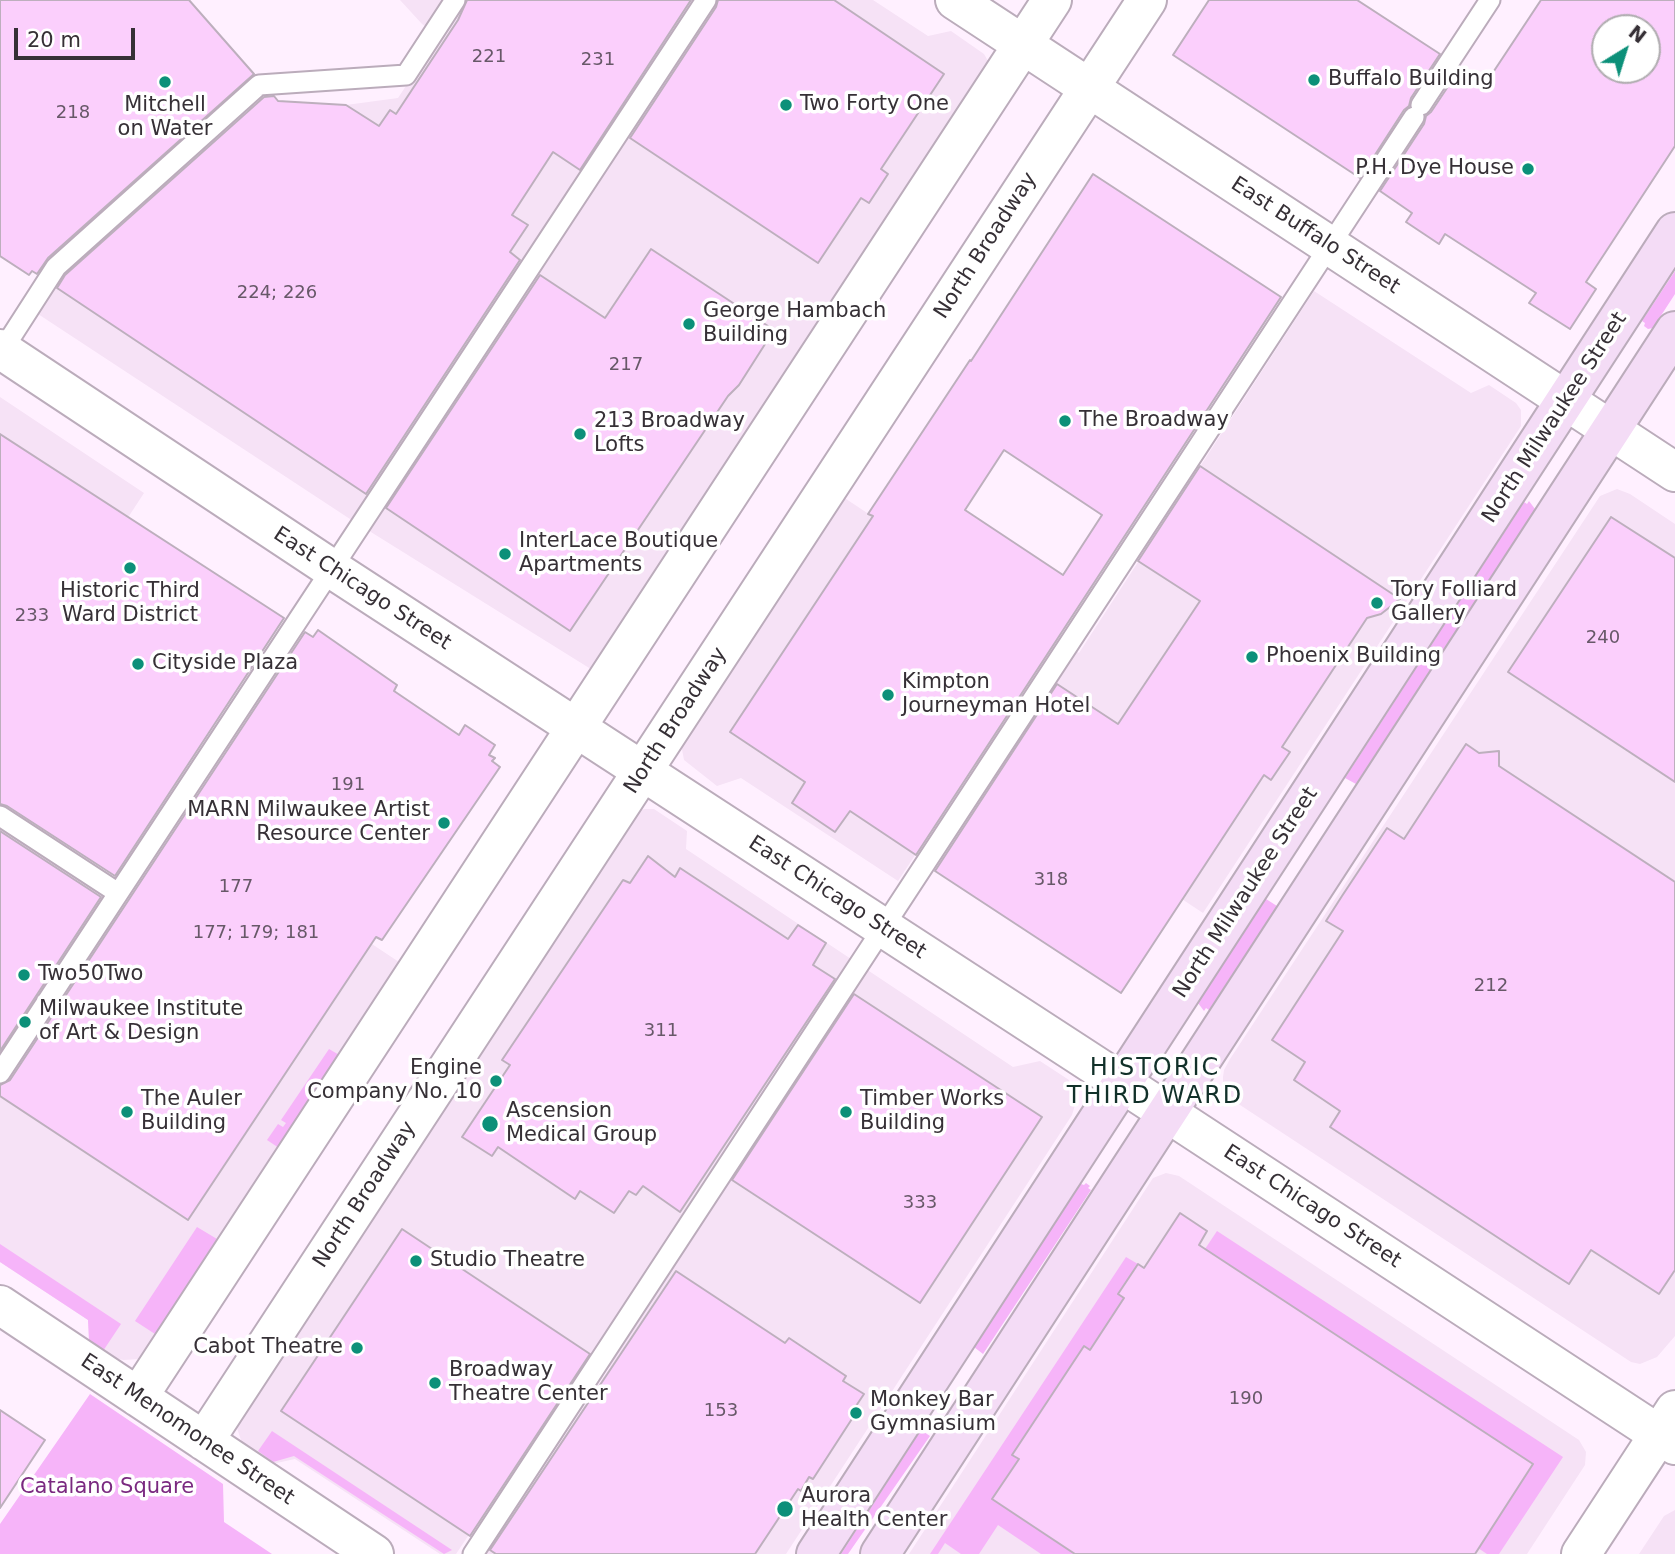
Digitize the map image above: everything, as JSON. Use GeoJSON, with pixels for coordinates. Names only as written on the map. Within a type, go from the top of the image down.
{"type":"FeatureCollection","features":[{"type":"Feature","properties":{"kind":"main road","name":"North Milwaukee Street"},"geometry":{"type":"LineString","coordinates":[[816,1554],[1675,232]]}},
{"type":"Feature","properties":{"kind":"main road"},"geometry":{"type":"LineString","coordinates":[[880,1554],[1675,331]]}},
{"type":"Feature","properties":{"kind":"main road"},"geometry":{"type":"LineString","coordinates":[[1287,828],[1333,858]]}},
{"type":"Feature","properties":{"kind":"main road"},"geometry":{"type":"LineString","coordinates":[[932,1375],[977,1405]]}},
{"type":"Feature","properties":{"kind":"street","name":"East Buffalo Street"},"geometry":{"type":"LineString","coordinates":[[955,0],[1675,472]]}},
{"type":"Feature","properties":{"kind":"street"},"geometry":{"type":"LineString","coordinates":[[138,1397],[1052,0]]}},
{"type":"Feature","properties":{"kind":"street","name":"North Broadway"},"geometry":{"type":"LineString","coordinates":[[204,1441],[1147,0]]}},
{"type":"Feature","properties":{"kind":"street","name":"East Chicago Street"},"geometry":{"type":"LineString","coordinates":[[1,350],[642,772],[1167,1113],[1670,1430]]}},
{"type":"Feature","properties":{"kind":"street","name":"East Menomonee Street"},"geometry":{"type":"LineString","coordinates":[[0,1305],[374,1554]]}},
{"type":"Feature","properties":{"kind":"street"},"geometry":{"type":"LineString","coordinates":[[1581,1554],[1670,1430]]}},
{"type":"Feature","properties":{"kind":"lane"},"geometry":{"type":"LineString","coordinates":[[1,350],[56,267],[259,85],[406,75],[455,0]]}},
{"type":"Feature","properties":{"kind":"lane"},"geometry":{"type":"LineString","coordinates":[[0,1073],[706,0]]}},
{"type":"Feature","properties":{"kind":"lane"},"geometry":{"type":"LineString","coordinates":[[473,1554],[1490,0]]}},
{"type":"Feature","properties":{"kind":"lane"},"geometry":{"type":"LineString","coordinates":[[0,816],[118,893]]}},
{"type":"Feature","properties":{"kind":"shaded area"},"geometry":{"type":"Polygon","coordinates":[[[400,0],[873,0],[928,36],[951,31],[984,54],[988,61],[988,66],[594,671],[350,519],[38,314],[64,274],[263,100],[346,105],[398,98],[439,36],[422,24],[400,0]]]}},
{"type":"Feature","properties":{"kind":"shaded area"},"geometry":{"type":"Polygon","coordinates":[[[1314,291],[1471,393],[1489,385],[1516,403],[1521,410],[1521,426],[1203,913],[976,763],[898,881],[741,778],[717,786],[684,760],[681,744],[840,495],[1079,653],[1314,291]]]}},
{"type":"Feature","properties":{"kind":"shaded area"},"geometry":{"type":"Polygon","coordinates":[[[0,397],[144,493],[0,714],[0,397]]]}},
{"type":"Feature","properties":{"kind":"shaded area"},"geometry":{"type":"Polygon","coordinates":[[[1617,489],[1630,494],[1675,524],[1675,1336],[1657,1357],[1640,1364],[1631,1362],[1237,1103],[1223,1086],[1224,1070],[1230,1059],[1600,496],[1617,489]]]}},
{"type":"Feature","properties":{"kind":"shaded area"},"geometry":{"type":"Polygon","coordinates":[[[654,809],[687,831],[686,849],[1013,1067],[1040,1061],[1069,1080],[1075,1096],[1075,1105],[1072,1115],[786,1554],[486,1554],[610,1367],[590,1354],[456,1554],[440,1554],[295,1459],[272,1464],[242,1443],[236,1425],[638,811],[654,809]]]}},
{"type":"Feature","properties":{"kind":"shaded area"},"geometry":{"type":"Polygon","coordinates":[[[184,819],[405,966],[145,1354],[138,1359],[124,1360],[114,1358],[89,1340],[88,1320],[0,1262],[0,825],[123,911],[184,819]]]}},
{"type":"Feature","properties":{"kind":"shaded area"},"geometry":{"type":"Polygon","coordinates":[[[1166,1173],[1179,1176],[1579,1440],[1586,1452],[1585,1465],[1527,1554],[909,1554],[1153,1178],[1166,1173]]]}},
{"type":"Feature","properties":{"kind":"shaded area"},"geometry":{"type":"Polygon","coordinates":[[[1675,1510],[1675,1554],[1639,1554],[1664,1516],[1675,1510]]]}},
{"type":"Feature","properties":{"kind":"green space"},"geometry":{"type":"Polygon","coordinates":[[[1675,271],[1675,294],[1653,328],[1648,329],[1642,321],[1675,271]]]}},
{"type":"Feature","properties":{"kind":"green space"},"geometry":{"type":"Polygon","coordinates":[[[1529,501],[1535,509],[1356,784],[1345,778],[1524,502],[1527,504],[1529,501]]]}},
{"type":"Feature","properties":{"kind":"green space"},"geometry":{"type":"Polygon","coordinates":[[[1266,899],[1277,906],[1209,1010],[1206,1008],[1204,1011],[1198,1003],[1266,899]]]}},
{"type":"Feature","properties":{"kind":"green space"},"geometry":{"type":"Polygon","coordinates":[[[329,1049],[341,1056],[279,1148],[267,1140],[278,1124],[283,1127],[286,1123],[281,1120],[329,1049]]]}},
{"type":"Feature","properties":{"kind":"green space"},"geometry":{"type":"Polygon","coordinates":[[[1086,1183],[1091,1190],[983,1354],[974,1347],[1081,1184],[1086,1183]]]}},
{"type":"Feature","properties":{"kind":"green space"},"geometry":{"type":"Polygon","coordinates":[[[197,1227],[217,1239],[155,1334],[135,1321],[197,1227]]]}},
{"type":"Feature","properties":{"kind":"green space"},"geometry":{"type":"Polygon","coordinates":[[[1217,1231],[1563,1457],[1499,1554],[1487,1554],[1478,1548],[1533,1464],[1205,1249],[1217,1231]]]}},
{"type":"Feature","properties":{"kind":"green space"},"geometry":{"type":"Polygon","coordinates":[[[0,1244],[121,1324],[103,1351],[89,1340],[88,1320],[0,1262],[0,1244]]]}},
{"type":"Feature","properties":{"kind":"green space"},"geometry":{"type":"Polygon","coordinates":[[[1126,1257],[1138,1264],[1118,1294],[1124,1298],[1090,1350],[1085,1346],[1013,1455],[1019,1459],[992,1499],[1075,1554],[1041,1554],[998,1525],[979,1554],[961,1554],[945,1543],[938,1554],[930,1554],[1126,1257]]]}},
{"type":"Feature","properties":{"kind":"green space","name":"Catalano Square"},"geometry":{"type":"Polygon","coordinates":[[[90,1394],[223,1484],[224,1522],[272,1554],[0,1554],[0,1524],[90,1394]]]}},
{"type":"Feature","properties":{"kind":"green space"},"geometry":{"type":"Polygon","coordinates":[[[921,1430],[930,1436],[848,1554],[841,1554],[921,1430]]]}},
{"type":"Feature","properties":{"kind":"green space"},"geometry":{"type":"Polygon","coordinates":[[[272,1431],[452,1550],[444,1554],[294,1456],[273,1462],[258,1451],[272,1431]]]}},
{"type":"Feature","properties":{"kind":"building"},"geometry":{"type":"Polygon","coordinates":[[[0,0],[189,0],[254,74],[48,258],[37,274],[32,271],[29,275],[0,256],[0,0]]]}},
{"type":"Feature","properties":{"kind":"building"},"geometry":{"type":"Polygon","coordinates":[[[467,0],[691,0],[580,170],[553,152],[512,215],[528,225],[510,252],[520,260],[366,494],[57,288],[65,275],[264,97],[274,96],[278,101],[346,105],[379,126],[390,110],[396,114],[458,20],[467,0]]]}},
{"type":"Feature","properties":{"kind":"building","name":"Two Forty One"},"geometry":{"type":"Polygon","coordinates":[[[718,0],[834,0],[944,74],[881,169],[888,174],[869,203],[861,198],[818,263],[630,138],[718,0]]]}},
{"type":"Feature","properties":{"kind":"building","name":"Buffalo Building"},"geometry":{"type":"Polygon","coordinates":[[[1209,0],[1357,0],[1440,54],[1411,98],[1409,106],[1360,178],[1173,55],[1209,0]]]}},
{"type":"Feature","properties":{"kind":"building","name":"P.H. Dye House"},"geometry":{"type":"Polygon","coordinates":[[[1541,0],[1675,0],[1675,146],[1586,282],[1596,289],[1570,329],[1529,303],[1536,293],[1445,234],[1439,244],[1406,222],[1412,213],[1380,191],[1424,124],[1426,116],[1461,67],[1486,83],[1541,0]]]}},
{"type":"Feature","properties":{"kind":"building"},"geometry":{"type":"Polygon","coordinates":[[[1093,174],[1281,297],[916,855],[850,811],[835,832],[792,803],[805,782],[730,732],[873,516],[868,514],[1093,174]],[[1004,450],[965,510],[1063,575],[1102,515],[1004,450]]]}},
{"type":"Feature","properties":{"kind":"building"},"geometry":{"type":"Polygon","coordinates":[[[651,249],[774,330],[570,631],[386,508],[540,275],[605,318],[651,249]]]}},
{"type":"Feature","properties":{"kind":"building","name":"Cityside Plaza"},"geometry":{"type":"Polygon","coordinates":[[[0,434],[284,618],[115,876],[0,804],[0,434]]]}},
{"type":"Feature","properties":{"kind":"building","name":"Phoenix Building"},"geometry":{"type":"Polygon","coordinates":[[[1200,466],[1400,599],[1381,614],[1367,618],[1282,747],[1290,752],[1271,780],[1264,775],[1121,993],[935,871],[1057,684],[1118,724],[1200,601],[1138,561],[1200,466]]]}},
{"type":"Feature","properties":{"kind":"building"},"geometry":{"type":"Polygon","coordinates":[[[1611,517],[1675,558],[1675,782],[1508,672],[1611,517]]]}},
{"type":"Feature","properties":{"kind":"building"},"geometry":{"type":"Polygon","coordinates":[[[318,630],[397,685],[394,691],[459,735],[465,725],[495,745],[489,755],[495,758],[492,761],[500,767],[382,940],[376,937],[188,1220],[0,1096],[0,1085],[10,1080],[305,632],[313,637],[318,630]]]}},
{"type":"Feature","properties":{"kind":"building"},"geometry":{"type":"Polygon","coordinates":[[[1466,744],[1479,753],[1499,751],[1499,766],[1675,882],[1675,1270],[1659,1294],[1591,1250],[1569,1284],[1541,1266],[1330,1127],[1340,1111],[1294,1080],[1305,1062],[1272,1040],[1343,931],[1326,921],[1342,896],[1387,828],[1404,839],[1466,744]]]}},
{"type":"Feature","properties":{"kind":"building","name":"Milwaukee Institute of Art & Design"},"geometry":{"type":"Polygon","coordinates":[[[0,831],[101,897],[0,1051],[0,831]]]}},
{"type":"Feature","properties":{"kind":"building"},"geometry":{"type":"Polygon","coordinates":[[[648,856],[675,877],[680,868],[788,939],[798,925],[826,943],[813,965],[835,979],[680,1212],[643,1186],[636,1195],[629,1191],[614,1213],[580,1191],[575,1199],[498,1147],[492,1156],[462,1137],[510,1065],[502,1060],[623,880],[630,883],[648,856]]]}},
{"type":"Feature","properties":{"kind":"building"},"geometry":{"type":"Polygon","coordinates":[[[854,994],[1042,1117],[920,1303],[732,1180],[854,994]]]}},
{"type":"Feature","properties":{"kind":"building"},"geometry":{"type":"Polygon","coordinates":[[[1180,1213],[1207,1231],[1199,1245],[1533,1464],[1475,1554],[1075,1554],[992,1499],[1019,1459],[1012,1455],[1084,1346],[1090,1350],[1124,1298],[1118,1294],[1138,1264],[1144,1268],[1180,1213]]]}},
{"type":"Feature","properties":{"kind":"building","name":"Broadway Theatre Center"},"geometry":{"type":"Polygon","coordinates":[[[402,1229],[590,1354],[470,1536],[281,1411],[402,1229]]]}},
{"type":"Feature","properties":{"kind":"building"},"geometry":{"type":"Polygon","coordinates":[[[676,1271],[785,1343],[789,1338],[846,1376],[843,1381],[864,1394],[856,1406],[859,1408],[813,1479],[809,1477],[801,1491],[798,1489],[755,1554],[496,1554],[490,1550],[676,1271]]]}},
{"type":"Feature","properties":{"kind":"building"},"geometry":{"type":"Polygon","coordinates":[[[0,1410],[45,1440],[0,1508],[0,1410]]]}},
{"type":"Feature","properties":{"kind":"place","name":"Buffalo Building"},"geometry":{"type":"Point","coordinates":[1314,80]}},
{"type":"Feature","properties":{"kind":"place","name":"Mitchell on Water"},"geometry":{"type":"Point","coordinates":[165,82]}},
{"type":"Feature","properties":{"kind":"place","name":"Two Forty One"},"geometry":{"type":"Point","coordinates":[786,105]}},
{"type":"Feature","properties":{"kind":"place","name":"P.H. Dye House"},"geometry":{"type":"Point","coordinates":[1528,169]}},
{"type":"Feature","properties":{"kind":"place","name":"George Hambach Building"},"geometry":{"type":"Point","coordinates":[689,324]}},
{"type":"Feature","properties":{"kind":"place","name":"The Broadway"},"geometry":{"type":"Point","coordinates":[1065,421]}},
{"type":"Feature","properties":{"kind":"place","name":"213 Broadway Lofts"},"geometry":{"type":"Point","coordinates":[580,434]}},
{"type":"Feature","properties":{"kind":"place","name":"InterLace Boutique Apartments"},"geometry":{"type":"Point","coordinates":[505,554]}},
{"type":"Feature","properties":{"kind":"place","name":"Historic Third Ward District"},"geometry":{"type":"Point","coordinates":[130,568]}},
{"type":"Feature","properties":{"kind":"place","name":"Tory Folliard Gallery"},"geometry":{"type":"Point","coordinates":[1377,603]}},
{"type":"Feature","properties":{"kind":"place","name":"Phoenix Building"},"geometry":{"type":"Point","coordinates":[1252,657]}},
{"type":"Feature","properties":{"kind":"place","name":"Cityside Plaza"},"geometry":{"type":"Point","coordinates":[138,664]}},
{"type":"Feature","properties":{"kind":"place","name":"Kimpton Journeyman Hotel"},"geometry":{"type":"Point","coordinates":[888,695]}},
{"type":"Feature","properties":{"kind":"place","name":"MARN Milwaukee Artist Resource Center"},"geometry":{"type":"Point","coordinates":[444,823]}},
{"type":"Feature","properties":{"kind":"place","name":"Two50Two"},"geometry":{"type":"Point","coordinates":[24,975]}},
{"type":"Feature","properties":{"kind":"place","name":"Milwaukee Institute of Art & Design"},"geometry":{"type":"Point","coordinates":[25,1022]}},
{"type":"Feature","properties":{"kind":"place","name":"Engine Company No. 10"},"geometry":{"type":"Point","coordinates":[496,1081]}},
{"type":"Feature","properties":{"kind":"place","name":"The Auler Building"},"geometry":{"type":"Point","coordinates":[127,1112]}},
{"type":"Feature","properties":{"kind":"place","name":"Timber Works Building"},"geometry":{"type":"Point","coordinates":[846,1112]}},
{"type":"Feature","properties":{"kind":"place","name":"Ascension Medical Group"},"geometry":{"type":"Point","coordinates":[490,1124]}},
{"type":"Feature","properties":{"kind":"place","name":"Studio Theatre"},"geometry":{"type":"Point","coordinates":[416,1261]}},
{"type":"Feature","properties":{"kind":"place","name":"Cabot Theatre"},"geometry":{"type":"Point","coordinates":[357,1348]}},
{"type":"Feature","properties":{"kind":"place","name":"Broadway Theatre Center"},"geometry":{"type":"Point","coordinates":[435,1383]}},
{"type":"Feature","properties":{"kind":"place","name":"Monkey Bar Gymnasium"},"geometry":{"type":"Point","coordinates":[856,1413]}},
{"type":"Feature","properties":{"kind":"place","name":"Aurora Health Center"},"geometry":{"type":"Point","coordinates":[785,1509]}},
{"type":"Feature","properties":{"kind":"district","name":"HISTORIC THIRD WARD"},"geometry":{"type":"Point","coordinates":[1155,1083]}}]}
